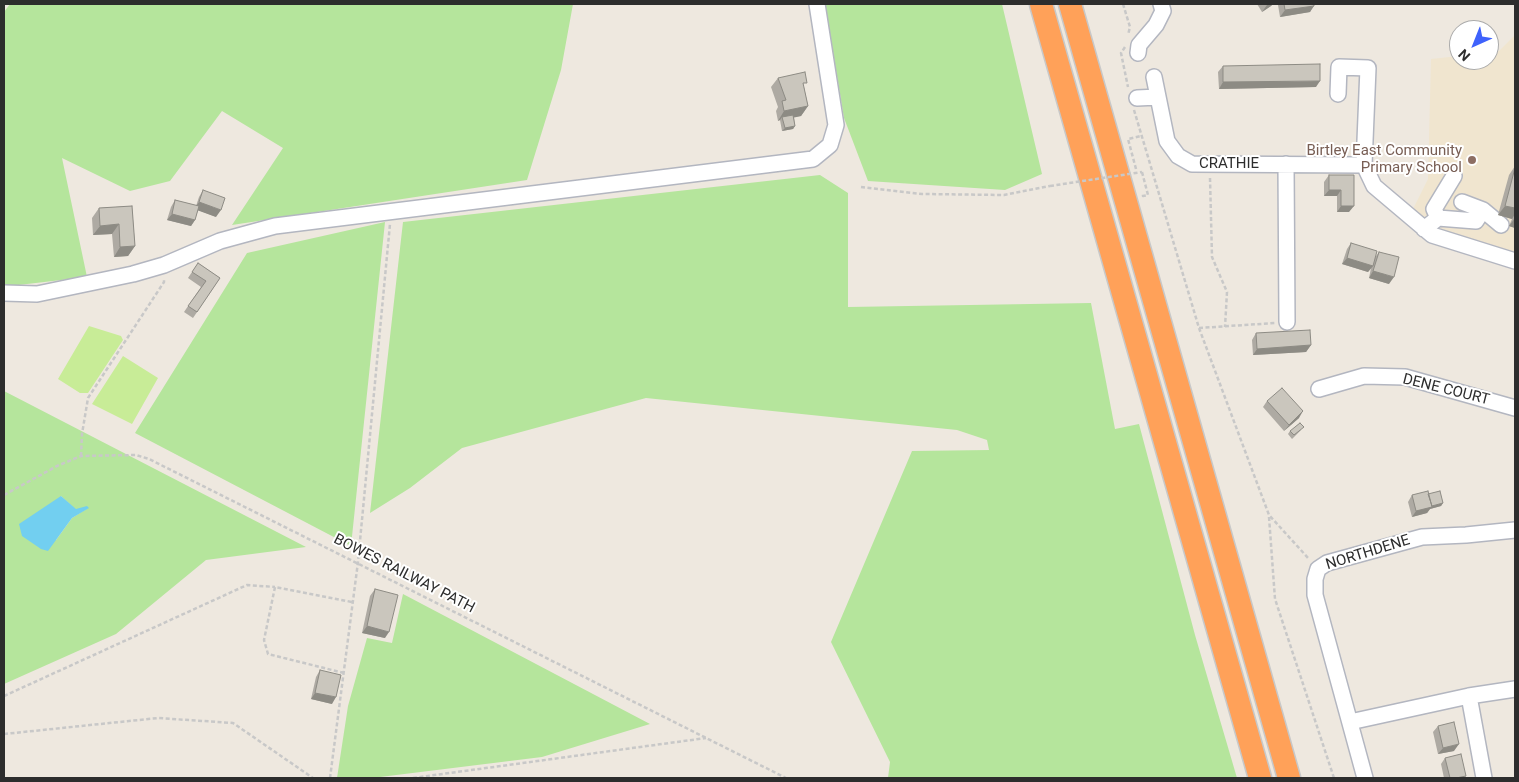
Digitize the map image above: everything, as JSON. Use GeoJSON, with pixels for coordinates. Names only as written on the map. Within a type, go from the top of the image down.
{"type":"FeatureCollection","features":[{"type":"Feature","properties":{"kind":"highway"},"geometry":{"type":"LineString","coordinates":[[1041,4],[1260,778]]}},
{"type":"Feature","properties":{"kind":"highway"},"geometry":{"type":"LineString","coordinates":[[1070,4],[1289,778]]}},
{"type":"Feature","properties":{"kind":"street"},"geometry":{"type":"LineString","coordinates":[[4,293],[37,294],[92,284],[164,265],[220,240],[275,226],[391,210],[813,159],[830,144],[836,125],[816,4]]}},
{"type":"Feature","properties":{"kind":"street"},"geometry":{"type":"LineString","coordinates":[[1132,50],[1139,45],[1156,25],[1163,11],[1161,4]]}},
{"type":"Feature","properties":{"kind":"street"},"geometry":{"type":"LineString","coordinates":[[1338,94],[1339,67],[1368,68],[1364,165],[1374,186],[1432,235],[1515,261]]}},
{"type":"Feature","properties":{"kind":"street","name":"CRATHIE"},"geometry":{"type":"LineString","coordinates":[[1154,77],[1167,141],[1178,156],[1192,164],[1364,165]]}},
{"type":"Feature","properties":{"kind":"street"},"geometry":{"type":"LineString","coordinates":[[1133,98],[1158,97]]}},
{"type":"Feature","properties":{"kind":"street"},"geometry":{"type":"LineString","coordinates":[[1286,164],[1288,322]]}},
{"type":"Feature","properties":{"kind":"street"},"geometry":{"type":"LineString","coordinates":[[1438,218],[1434,209],[1454,176]]}},
{"type":"Feature","properties":{"kind":"street"},"geometry":{"type":"LineString","coordinates":[[1462,202],[1483,210],[1501,225]]}},
{"type":"Feature","properties":{"kind":"street"},"geometry":{"type":"LineString","coordinates":[[1424,229],[1438,218],[1476,221],[1483,210]]}},
{"type":"Feature","properties":{"kind":"street","name":"DENE COURT"},"geometry":{"type":"LineString","coordinates":[[1319,389],[1364,376],[1405,378],[1515,408]]}},
{"type":"Feature","properties":{"kind":"street","name":"NORTHDENE"},"geometry":{"type":"LineString","coordinates":[[1365,778],[1315,595],[1315,579],[1318,569],[1327,562],[1422,537],[1515,530]]}},
{"type":"Feature","properties":{"kind":"street"},"geometry":{"type":"LineString","coordinates":[[1350,722],[1469,696],[1515,689]]}},
{"type":"Feature","properties":{"kind":"street"},"geometry":{"type":"LineString","coordinates":[[1469,696],[1484,778]]}},
{"type":"Feature","properties":{"kind":"path"},"geometry":{"type":"LineString","coordinates":[[1123,4],[1130,27],[1128,37]]}},
{"type":"Feature","properties":{"kind":"path"},"geometry":{"type":"LineString","coordinates":[[1132,50],[1121,53],[1141,136],[1200,328],[1269,515],[1275,599],[1334,778]]}},
{"type":"Feature","properties":{"kind":"path"},"geometry":{"type":"LineString","coordinates":[[861,187],[922,194],[1004,195],[1050,186],[1133,173],[1142,172],[1148,195],[1144,196],[1138,177],[1136,167],[1128,139],[1141,136]]}},
{"type":"Feature","properties":{"kind":"path"},"geometry":{"type":"LineString","coordinates":[[1209,164],[1212,257],[1226,292],[1226,326]]}},
{"type":"Feature","properties":{"kind":"path"},"geometry":{"type":"LineString","coordinates":[[330,778],[358,562],[391,210]]}},
{"type":"Feature","properties":{"kind":"path"},"geometry":{"type":"LineString","coordinates":[[81,456],[82,434],[88,398],[164,282],[164,265]]}},
{"type":"Feature","properties":{"kind":"path"},"geometry":{"type":"LineString","coordinates":[[1200,328],[1288,322]]}},
{"type":"Feature","properties":{"kind":"path","name":"BOWES RAILWAY PATH"},"geometry":{"type":"LineString","coordinates":[[4,495],[57,466],[81,456],[136,455],[149,459],[786,778]]}},
{"type":"Feature","properties":{"kind":"path"},"geometry":{"type":"LineString","coordinates":[[1269,515],[1318,569]]}},
{"type":"Feature","properties":{"kind":"path"},"geometry":{"type":"LineString","coordinates":[[4,696],[247,585],[275,587],[352,602]]}},
{"type":"Feature","properties":{"kind":"path"},"geometry":{"type":"LineString","coordinates":[[275,587],[264,640],[268,654],[344,673]]}},
{"type":"Feature","properties":{"kind":"path"},"geometry":{"type":"LineString","coordinates":[[4,734],[158,718],[233,723],[313,778]]}},
{"type":"Feature","properties":{"kind":"path"},"geometry":{"type":"LineString","coordinates":[[413,778],[706,738]]}},
{"type":"Feature","properties":{"kind":"shaded area","name":"Birtley East Community Primary School"},"geometry":{"type":"Polygon","coordinates":[[[1515,35],[1515,253],[1450,234],[1412,211],[1428,179],[1431,59],[1449,57],[1449,70],[1499,70],[1499,51],[1515,35]]]}},
{"type":"Feature","properties":{"kind":"green space"},"geometry":{"type":"Polygon","coordinates":[[[10,4],[573,4],[561,70],[527,180],[232,225],[283,148],[222,111],[170,181],[130,191],[62,158],[87,277],[10,286],[4,284],[4,12],[10,4]]]}},
{"type":"Feature","properties":{"kind":"green space"},"geometry":{"type":"Polygon","coordinates":[[[825,4],[1002,4],[1042,174],[1005,190],[868,181],[844,118],[825,4]]]}},
{"type":"Feature","properties":{"kind":"green space"},"geometry":{"type":"Polygon","coordinates":[[[820,175],[848,193],[848,307],[1091,303],[1115,429],[1139,424],[1195,635],[1237,778],[888,778],[890,762],[831,642],[912,451],[989,450],[987,440],[957,430],[646,398],[462,448],[410,488],[370,513],[403,222],[820,175]]]}},
{"type":"Feature","properties":{"kind":"green space"},"geometry":{"type":"Polygon","coordinates":[[[385,222],[351,546],[135,433],[247,253],[385,222]]]}},
{"type":"Feature","properties":{"kind":"green space"},"geometry":{"type":"Polygon","coordinates":[[[89,326],[121,336],[123,340],[88,393],[80,393],[58,379],[89,326]]]}},
{"type":"Feature","properties":{"kind":"green space"},"geometry":{"type":"Polygon","coordinates":[[[123,356],[158,378],[132,424],[92,404],[123,356]]]}},
{"type":"Feature","properties":{"kind":"green space"},"geometry":{"type":"Polygon","coordinates":[[[4,391],[306,547],[206,560],[116,634],[4,684],[4,391]],[[61,496],[56,540],[72,518],[88,508],[76,510],[61,496]]]}},
{"type":"Feature","properties":{"kind":"green space"},"geometry":{"type":"Polygon","coordinates":[[[403,594],[650,724],[542,757],[372,778],[337,778],[348,706],[367,638],[392,643],[403,594]]]}},
{"type":"Feature","properties":{"kind":"water"},"geometry":{"type":"Polygon","coordinates":[[[61,496],[76,509],[87,506],[89,508],[72,518],[48,551],[41,549],[22,536],[19,524],[61,496]]]}},
{"type":"Feature","properties":{"kind":"building"},"geometry":{"type":"Polygon","coordinates":[[[1284,4],[1314,4],[1314,6],[1285,10],[1284,4]]]}},
{"type":"Feature","properties":{"kind":"building"},"geometry":{"type":"Polygon","coordinates":[[[1320,64],[1320,81],[1223,82],[1223,66],[1320,64]]]}},
{"type":"Feature","properties":{"kind":"building"},"geometry":{"type":"Polygon","coordinates":[[[805,72],[807,83],[803,83],[808,106],[784,111],[782,101],[786,100],[778,78],[805,72]]]}},
{"type":"Feature","properties":{"kind":"building"},"geometry":{"type":"Polygon","coordinates":[[[793,115],[795,126],[785,128],[782,117],[793,115]]]}},
{"type":"Feature","properties":{"kind":"building"},"geometry":{"type":"Polygon","coordinates":[[[1515,168],[1515,208],[1505,206],[1515,168]]]}},
{"type":"Feature","properties":{"kind":"building"},"geometry":{"type":"Polygon","coordinates":[[[1329,175],[1354,175],[1354,206],[1341,206],[1341,190],[1329,190],[1329,175]]]}},
{"type":"Feature","properties":{"kind":"building"},"geometry":{"type":"Polygon","coordinates":[[[203,190],[225,198],[221,210],[199,202],[203,190]]]}},
{"type":"Feature","properties":{"kind":"building"},"geometry":{"type":"Polygon","coordinates":[[[175,200],[199,206],[195,220],[172,214],[175,200]]]}},
{"type":"Feature","properties":{"kind":"building"},"geometry":{"type":"Polygon","coordinates":[[[132,206],[135,246],[120,247],[119,224],[100,226],[99,208],[132,206]]]}},
{"type":"Feature","properties":{"kind":"building"},"geometry":{"type":"Polygon","coordinates":[[[1351,243],[1377,251],[1373,266],[1347,258],[1351,243]]]}},
{"type":"Feature","properties":{"kind":"building"},"geometry":{"type":"Polygon","coordinates":[[[1379,252],[1399,257],[1394,277],[1373,271],[1379,252]]]}},
{"type":"Feature","properties":{"kind":"building"},"geometry":{"type":"Polygon","coordinates":[[[198,263],[220,278],[197,312],[188,306],[206,281],[192,272],[198,263]]]}},
{"type":"Feature","properties":{"kind":"building"},"geometry":{"type":"Polygon","coordinates":[[[1310,330],[1311,345],[1257,349],[1256,333],[1310,330]]]}},
{"type":"Feature","properties":{"kind":"building"},"geometry":{"type":"Polygon","coordinates":[[[1282,388],[1303,411],[1289,425],[1267,401],[1282,388]]]}},
{"type":"Feature","properties":{"kind":"building"},"geometry":{"type":"Polygon","coordinates":[[[1300,423],[1304,427],[1294,435],[1290,431],[1300,423]]]}},
{"type":"Feature","properties":{"kind":"building"},"geometry":{"type":"Polygon","coordinates":[[[1428,491],[1432,507],[1416,511],[1412,495],[1428,491]]]}},
{"type":"Feature","properties":{"kind":"building"},"geometry":{"type":"Polygon","coordinates":[[[1440,491],[1443,503],[1432,506],[1428,494],[1440,491]]]}},
{"type":"Feature","properties":{"kind":"building"},"geometry":{"type":"Polygon","coordinates":[[[375,589],[398,595],[389,632],[367,626],[375,589]]]}},
{"type":"Feature","properties":{"kind":"building"},"geometry":{"type":"Polygon","coordinates":[[[320,670],[341,675],[336,697],[315,693],[320,670]]]}},
{"type":"Feature","properties":{"kind":"building"},"geometry":{"type":"Polygon","coordinates":[[[1454,722],[1459,744],[1443,748],[1438,726],[1454,722]]]}},
{"type":"Feature","properties":{"kind":"building"},"geometry":{"type":"Polygon","coordinates":[[[1461,754],[1466,776],[1450,778],[1445,758],[1461,754]]]}},
{"type":"Feature","properties":{"kind":"place","name":"Birtley East Community Primary School"},"geometry":{"type":"Point","coordinates":[1472,160]}}]}
